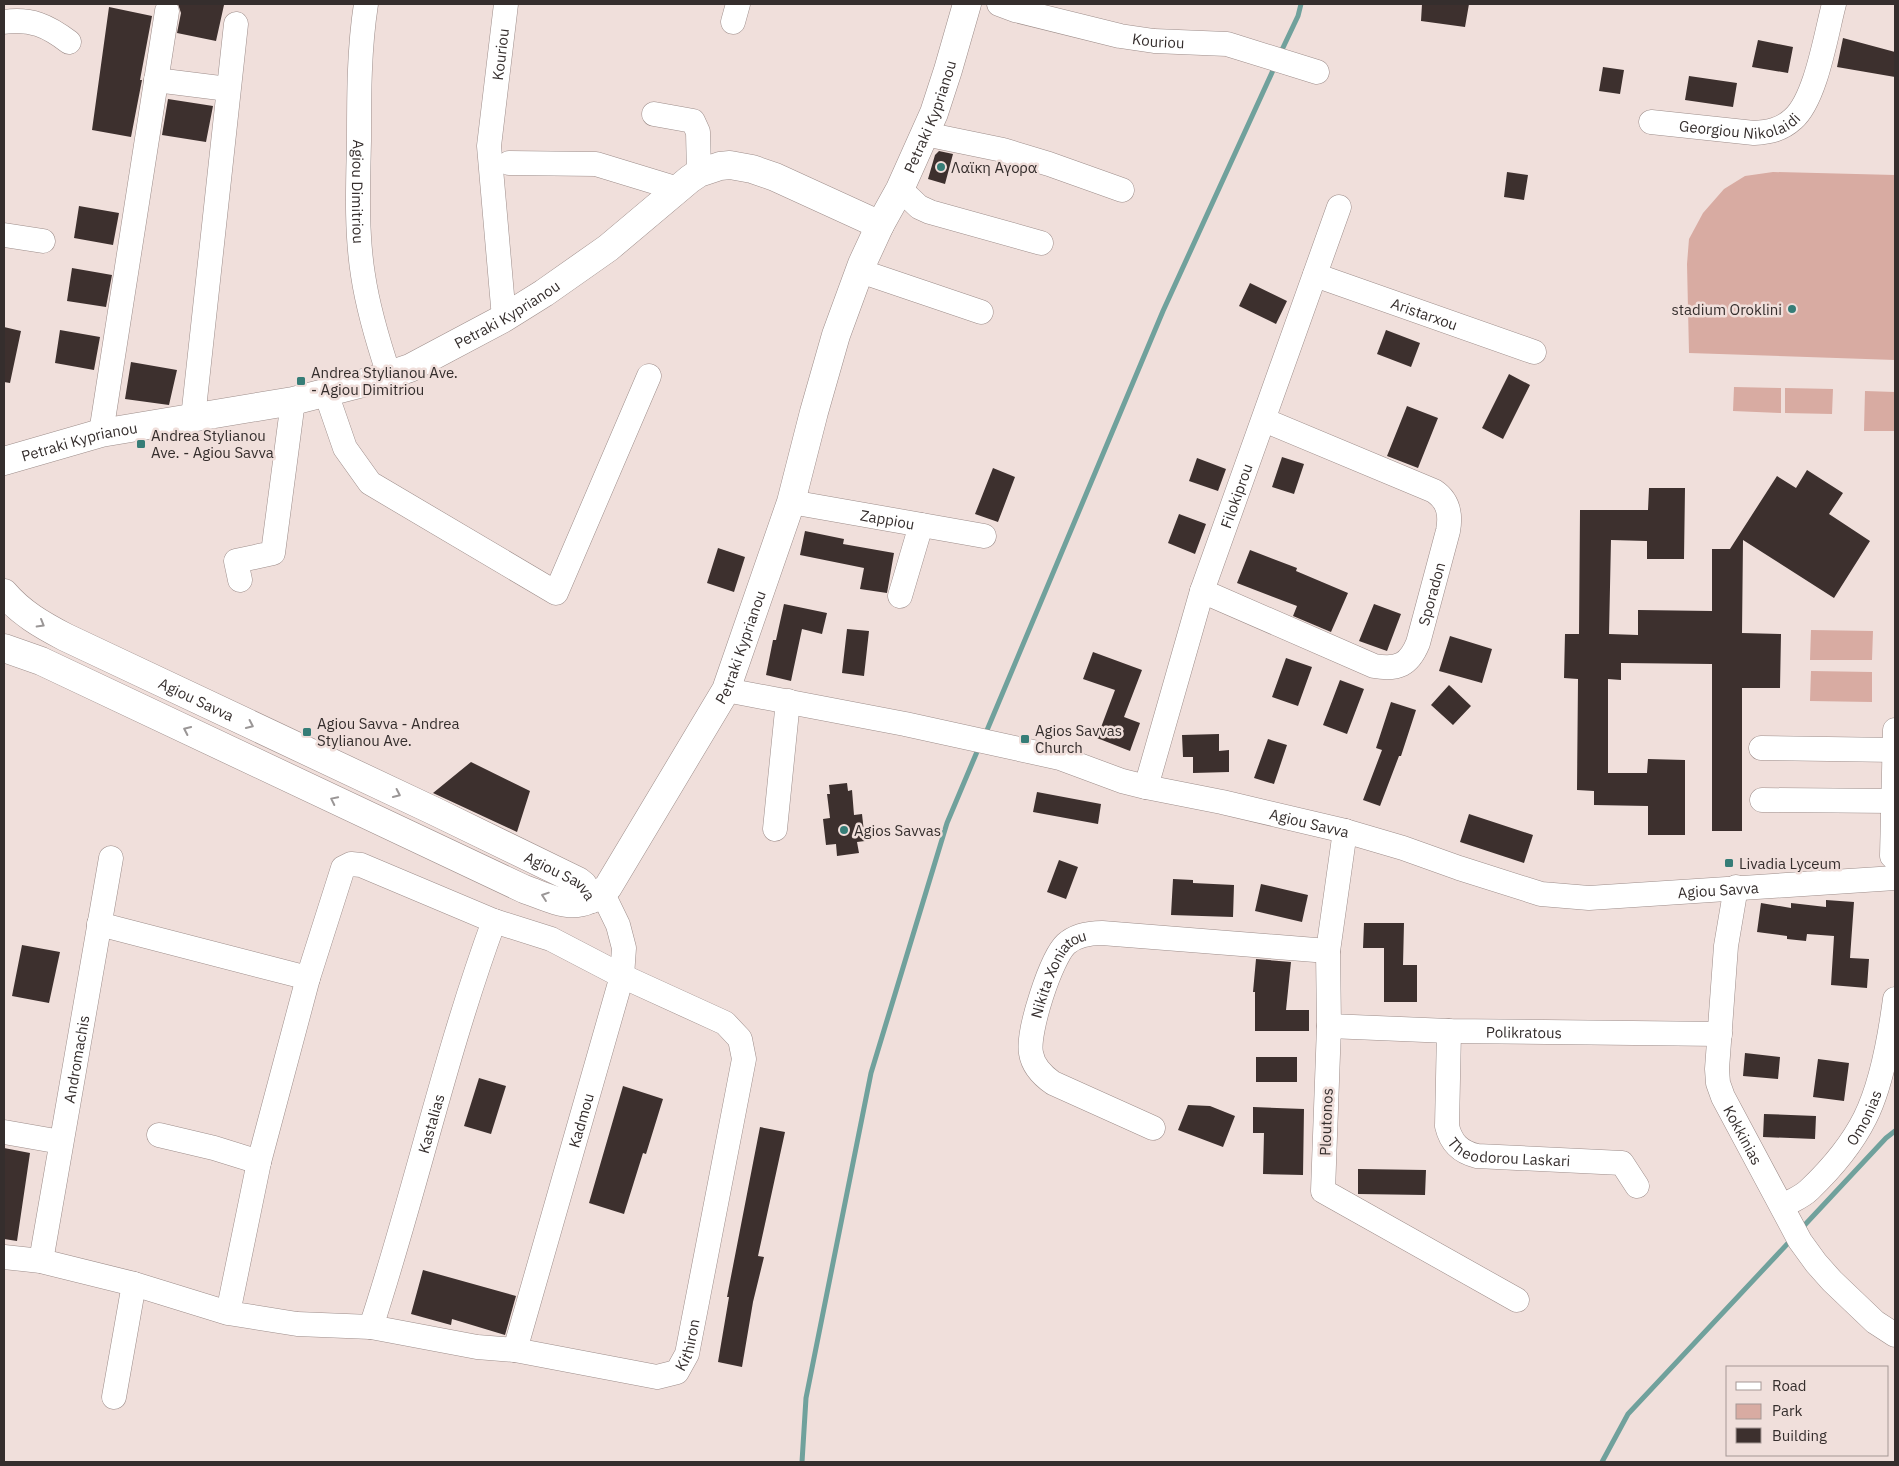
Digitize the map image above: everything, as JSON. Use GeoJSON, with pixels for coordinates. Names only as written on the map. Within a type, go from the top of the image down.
{"type":"FeatureCollection","features":[{"type":"Feature","properties":{"kind":"main road","name":"Petraki Kyprianou"},"geometry":{"type":"LineString","coordinates":[[597,896],[608,887],[726,690],[791,502],[836,335],[880,225],[900,189],[925,134],[948,70],[967,4]]}},
{"type":"Feature","properties":{"kind":"main road","name":"Petraki Kyprianou"},"geometry":{"type":"LineString","coordinates":[[5,461],[101,433],[293,401],[410,368],[504,318],[544,293],[608,248],[689,181],[720,166],[730,165],[752,169],[775,177],[880,225]]}},
{"type":"Feature","properties":{"kind":"main road","name":"Agiou Savva"},"geometry":{"type":"LineString","coordinates":[[4,593],[19,610],[65,637],[578,881],[597,896],[579,904],[568,904],[524,889],[41,661],[4,648]]}},
{"type":"Feature","properties":{"kind":"street","name":"Agiou Dimitriou"},"geometry":{"type":"LineString","coordinates":[[366,4],[359,91],[358,191],[360,246],[368,302],[389,375]]}},
{"type":"Feature","properties":{"kind":"street","name":"Kouriou"},"geometry":{"type":"LineString","coordinates":[[504,318],[489,146],[506,4]]}},
{"type":"Feature","properties":{"kind":"street","name":"Kouriou"},"geometry":{"type":"LineString","coordinates":[[999,4],[1015,10],[1120,36],[1154,41],[1212,42],[1238,47],[1317,72]]}},
{"type":"Feature","properties":{"kind":"street","name":"Georgiou Nikolaidi"},"geometry":{"type":"LineString","coordinates":[[1651,122],[1754,133],[1770,132],[1781,127],[1793,119],[1807,99],[1817,70],[1834,4]]}},
{"type":"Feature","properties":{"kind":"street"},"geometry":{"type":"LineString","coordinates":[[101,433],[167,11]]}},
{"type":"Feature","properties":{"kind":"street"},"geometry":{"type":"LineString","coordinates":[[4,22],[30,22],[43,25],[69,42]]}},
{"type":"Feature","properties":{"kind":"street"},"geometry":{"type":"LineString","coordinates":[[193,418],[236,24]]}},
{"type":"Feature","properties":{"kind":"street"},"geometry":{"type":"LineString","coordinates":[[156,80],[228,90]]}},
{"type":"Feature","properties":{"kind":"street"},"geometry":{"type":"LineString","coordinates":[[509,163],[596,164],[689,181],[698,132],[694,121],[654,114]]}},
{"type":"Feature","properties":{"kind":"street"},"geometry":{"type":"LineString","coordinates":[[925,134],[1003,150],[1122,190]]}},
{"type":"Feature","properties":{"kind":"street"},"geometry":{"type":"LineString","coordinates":[[900,189],[919,207],[930,212],[1041,244]]}},
{"type":"Feature","properties":{"kind":"street","name":"Filokiprou"},"geometry":{"type":"LineString","coordinates":[[1146,787],[1202,591],[1339,207]]}},
{"type":"Feature","properties":{"kind":"street"},"geometry":{"type":"LineString","coordinates":[[4,235],[43,241]]}},
{"type":"Feature","properties":{"kind":"street"},"geometry":{"type":"LineString","coordinates":[[860,271],[981,312]]}},
{"type":"Feature","properties":{"kind":"street","name":"Aristarxou"},"geometry":{"type":"LineString","coordinates":[[1315,275],[1534,352]]}},
{"type":"Feature","properties":{"kind":"street"},"geometry":{"type":"LineString","coordinates":[[326,393],[345,448],[370,483],[556,592],[649,376]]}},
{"type":"Feature","properties":{"kind":"street"},"geometry":{"type":"LineString","coordinates":[[240,580],[236,561],[273,553],[293,401]]}},
{"type":"Feature","properties":{"kind":"street","name":"Sporadon"},"geometry":{"type":"LineString","coordinates":[[1202,591],[1374,666],[1390,668],[1398,666],[1411,657],[1418,643],[1448,531],[1449,517],[1446,502],[1434,491],[1264,420]]}},
{"type":"Feature","properties":{"kind":"street","name":"Zappiou"},"geometry":{"type":"LineString","coordinates":[[791,502],[984,536]]}},
{"type":"Feature","properties":{"kind":"street"},"geometry":{"type":"LineString","coordinates":[[900,596],[921,525]]}},
{"type":"Feature","properties":{"kind":"street","name":"Agiou Savva"},"geometry":{"type":"LineString","coordinates":[[726,690],[905,724],[1060,758],[1122,781],[1345,831],[1403,848],[1541,894],[1590,898],[1895,878]]}},
{"type":"Feature","properties":{"kind":"street"},"geometry":{"type":"LineString","coordinates":[[775,829],[788,701]]}},
{"type":"Feature","properties":{"kind":"street"},"geometry":{"type":"LineString","coordinates":[[1895,730],[1892,856],[1895,860]]}},
{"type":"Feature","properties":{"kind":"street"},"geometry":{"type":"LineString","coordinates":[[1760,748],[1895,750]]}},
{"type":"Feature","properties":{"kind":"street"},"geometry":{"type":"LineString","coordinates":[[1762,800],[1893,801]]}},
{"type":"Feature","properties":{"kind":"street","name":"Ploutonos"},"geometry":{"type":"LineString","coordinates":[[1345,831],[1328,951],[1329,1026],[1323,1191],[1517,1300]]}},
{"type":"Feature","properties":{"kind":"street","name":"Andromachis"},"geometry":{"type":"LineString","coordinates":[[42,1262],[110,858]]}},
{"type":"Feature","properties":{"kind":"street"},"geometry":{"type":"LineString","coordinates":[[228,1313],[259,1162],[308,978],[343,868],[351,864],[361,865],[494,921],[551,938],[622,976]]}},
{"type":"Feature","properties":{"kind":"street","name":"Kokkinias"},"geometry":{"type":"LineString","coordinates":[[1736,887],[1726,946],[1717,1069],[1718,1083],[1723,1097],[1800,1241],[1832,1281],[1875,1322],[1895,1335]]}},
{"type":"Feature","properties":{"kind":"street","name":"Kadmou"},"geometry":{"type":"LineString","coordinates":[[515,1350],[622,976],[624,948],[618,925],[597,896]]}},
{"type":"Feature","properties":{"kind":"street","name":"Kastalias"},"geometry":{"type":"LineString","coordinates":[[371,1327],[388,1277],[421,1156],[494,921]]}},
{"type":"Feature","properties":{"kind":"street"},"geometry":{"type":"LineString","coordinates":[[99,924],[308,978]]}},
{"type":"Feature","properties":{"kind":"street","name":"Nikita Xoniatou"},"geometry":{"type":"LineString","coordinates":[[1153,1128],[1053,1083],[1046,1078],[1034,1062],[1030,1048],[1033,1026],[1052,965],[1066,945],[1077,937],[1102,933],[1328,951]]}},
{"type":"Feature","properties":{"kind":"street","name":"Kithiron"},"geometry":{"type":"LineString","coordinates":[[4,1257],[42,1262],[134,1284],[228,1313],[297,1324],[371,1327],[477,1347],[515,1350],[657,1377],[677,1372],[687,1354],[744,1059],[740,1039],[725,1023],[622,976]]}},
{"type":"Feature","properties":{"kind":"street","name":"Omonias"},"geometry":{"type":"LineString","coordinates":[[1785,1212],[1808,1191],[1845,1148],[1865,1118],[1892,1036],[1895,999]]}},
{"type":"Feature","properties":{"kind":"street","name":"Polikratous"},"geometry":{"type":"LineString","coordinates":[[1329,1026],[1448,1031],[1720,1034]]}},
{"type":"Feature","properties":{"kind":"street","name":"Theodorou Laskari"},"geometry":{"type":"LineString","coordinates":[[1448,1031],[1447,1126],[1453,1143],[1459,1148],[1477,1156],[1622,1163],[1637,1186]]}},
{"type":"Feature","properties":{"kind":"street"},"geometry":{"type":"LineString","coordinates":[[4,1132],[61,1142]]}},
{"type":"Feature","properties":{"kind":"street"},"geometry":{"type":"LineString","coordinates":[[159,1135],[214,1148],[259,1162]]}},
{"type":"Feature","properties":{"kind":"street"},"geometry":{"type":"LineString","coordinates":[[114,1397],[134,1284]]}},
{"type":"Feature","properties":{"kind":"green space","name":"stadium Oroklini"},"geometry":{"type":"Polygon","coordinates":[[[1773,172],[1895,175],[1895,360],[1689,353],[1687,264],[1689,239],[1703,213],[1724,189],[1745,176],[1773,172]]]}},
{"type":"Feature","properties":{"kind":"green space"},"geometry":{"type":"Polygon","coordinates":[[[1734,387],[1781,388],[1781,413],[1733,411],[1734,387]]]}},
{"type":"Feature","properties":{"kind":"green space"},"geometry":{"type":"Polygon","coordinates":[[[1785,388],[1833,389],[1832,414],[1785,413],[1785,388]]]}},
{"type":"Feature","properties":{"kind":"green space"},"geometry":{"type":"Polygon","coordinates":[[[1865,391],[1895,392],[1895,431],[1864,431],[1865,391]]]}},
{"type":"Feature","properties":{"kind":"green space"},"geometry":{"type":"Polygon","coordinates":[[[1811,630],[1873,631],[1872,660],[1810,660],[1811,630]]]}},
{"type":"Feature","properties":{"kind":"green space"},"geometry":{"type":"Polygon","coordinates":[[[1811,671],[1872,672],[1872,702],[1810,701],[1811,671]]]}},
{"type":"Feature","properties":{"kind":"building"},"geometry":{"type":"Polygon","coordinates":[[[178,4],[224,5],[216,41],[177,33],[181,13],[178,4]]]}},
{"type":"Feature","properties":{"kind":"building"},"geometry":{"type":"Polygon","coordinates":[[[1422,4],[1469,4],[1465,27],[1421,21],[1422,4]]]}},
{"type":"Feature","properties":{"kind":"building"},"geometry":{"type":"Polygon","coordinates":[[[109,7],[152,16],[131,137],[92,130],[109,7]]]}},
{"type":"Feature","properties":{"kind":"building"},"geometry":{"type":"Polygon","coordinates":[[[1843,38],[1895,52],[1895,77],[1837,67],[1843,38]]]}},
{"type":"Feature","properties":{"kind":"building"},"geometry":{"type":"Polygon","coordinates":[[[1758,40],[1793,47],[1788,73],[1752,67],[1758,40]]]}},
{"type":"Feature","properties":{"kind":"building"},"geometry":{"type":"Polygon","coordinates":[[[1603,67],[1624,70],[1620,94],[1599,91],[1603,67]]]}},
{"type":"Feature","properties":{"kind":"building"},"geometry":{"type":"Polygon","coordinates":[[[1689,76],[1737,83],[1733,107],[1685,100],[1689,76]]]}},
{"type":"Feature","properties":{"kind":"building"},"geometry":{"type":"Polygon","coordinates":[[[168,99],[213,106],[206,142],[162,135],[168,99]]]}},
{"type":"Feature","properties":{"kind":"building","name":"Λαϊκη Αγορα"},"geometry":{"type":"Polygon","coordinates":[[[939,151],[953,154],[945,184],[928,179],[935,155],[939,151]]]}},
{"type":"Feature","properties":{"kind":"building"},"geometry":{"type":"Polygon","coordinates":[[[1507,172],[1528,175],[1524,200],[1504,197],[1507,172]]]}},
{"type":"Feature","properties":{"kind":"building"},"geometry":{"type":"Polygon","coordinates":[[[79,206],[119,213],[113,245],[74,238],[79,206]]]}},
{"type":"Feature","properties":{"kind":"building"},"geometry":{"type":"Polygon","coordinates":[[[72,268],[112,275],[106,307],[67,301],[72,268]]]}},
{"type":"Feature","properties":{"kind":"building"},"geometry":{"type":"Polygon","coordinates":[[[1250,283],[1287,301],[1276,324],[1239,306],[1250,283]]]}},
{"type":"Feature","properties":{"kind":"building"},"geometry":{"type":"Polygon","coordinates":[[[4,327],[21,331],[10,383],[4,382],[4,327]]]}},
{"type":"Feature","properties":{"kind":"building"},"geometry":{"type":"Polygon","coordinates":[[[60,330],[100,337],[94,370],[55,363],[60,330]]]}},
{"type":"Feature","properties":{"kind":"building"},"geometry":{"type":"Polygon","coordinates":[[[1386,330],[1420,343],[1411,367],[1377,354],[1386,330]]]}},
{"type":"Feature","properties":{"kind":"building"},"geometry":{"type":"Polygon","coordinates":[[[131,362],[177,370],[169,405],[125,399],[131,362]]]}},
{"type":"Feature","properties":{"kind":"building"},"geometry":{"type":"Polygon","coordinates":[[[1509,374],[1530,385],[1503,439],[1482,428],[1509,374]]]}},
{"type":"Feature","properties":{"kind":"building"},"geometry":{"type":"Polygon","coordinates":[[[1407,406],[1438,418],[1418,468],[1387,456],[1407,406]]]}},
{"type":"Feature","properties":{"kind":"building"},"geometry":{"type":"Polygon","coordinates":[[[1282,457],[1304,464],[1294,494],[1272,487],[1282,457]]]}},
{"type":"Feature","properties":{"kind":"building"},"geometry":{"type":"Polygon","coordinates":[[[1197,458],[1226,469],[1218,491],[1189,481],[1197,458]]]}},
{"type":"Feature","properties":{"kind":"building"},"geometry":{"type":"Polygon","coordinates":[[[993,468],[1015,477],[998,522],[975,514],[993,468]]]}},
{"type":"Feature","properties":{"kind":"building"},"geometry":{"type":"Polygon","coordinates":[[[1807,470],[1843,493],[1829,514],[1870,541],[1834,598],[1743,540],[1742,633],[1781,634],[1780,688],[1742,688],[1742,831],[1712,831],[1712,664],[1621,663],[1621,680],[1608,679],[1608,773],[1647,773],[1648,759],[1685,760],[1685,835],[1648,835],[1648,806],[1594,805],[1594,791],[1577,790],[1578,679],[1564,678],[1565,634],[1579,634],[1580,510],[1648,510],[1649,488],[1685,488],[1684,559],[1647,559],[1647,541],[1611,540],[1609,634],[1638,635],[1638,610],[1712,611],[1712,549],[1730,549],[1777,476],[1796,488],[1807,470]]]}},
{"type":"Feature","properties":{"kind":"building"},"geometry":{"type":"Polygon","coordinates":[[[1179,514],[1206,524],[1195,554],[1168,543],[1179,514]]]}},
{"type":"Feature","properties":{"kind":"building"},"geometry":{"type":"Polygon","coordinates":[[[805,531],[844,539],[843,544],[894,553],[887,593],[860,589],[864,568],[800,555],[805,531]]]}},
{"type":"Feature","properties":{"kind":"building"},"geometry":{"type":"Polygon","coordinates":[[[718,548],[745,557],[734,592],[707,583],[718,548]]]}},
{"type":"Feature","properties":{"kind":"building"},"geometry":{"type":"Polygon","coordinates":[[[1250,550],[1297,568],[1296,571],[1348,593],[1331,632],[1293,616],[1297,606],[1237,583],[1250,550]]]}},
{"type":"Feature","properties":{"kind":"building"},"geometry":{"type":"Polygon","coordinates":[[[784,604],[827,613],[822,634],[802,629],[791,681],[766,675],[773,640],[776,640],[784,604]]]}},
{"type":"Feature","properties":{"kind":"building"},"geometry":{"type":"Polygon","coordinates":[[[1374,604],[1401,614],[1387,651],[1359,641],[1374,604]]]}},
{"type":"Feature","properties":{"kind":"building"},"geometry":{"type":"Polygon","coordinates":[[[847,629],[869,631],[864,676],[842,673],[847,629]]]}},
{"type":"Feature","properties":{"kind":"building"},"geometry":{"type":"Polygon","coordinates":[[[1450,636],[1492,649],[1482,683],[1439,671],[1450,636]]]}},
{"type":"Feature","properties":{"kind":"building"},"geometry":{"type":"Polygon","coordinates":[[[1093,652],[1142,670],[1124,717],[1140,723],[1130,751],[1097,738],[1115,690],[1083,679],[1093,652]]]}},
{"type":"Feature","properties":{"kind":"building"},"geometry":{"type":"Polygon","coordinates":[[[1286,658],[1312,667],[1298,706],[1272,697],[1286,658]]]}},
{"type":"Feature","properties":{"kind":"building"},"geometry":{"type":"Polygon","coordinates":[[[1340,680],[1364,689],[1347,734],[1323,725],[1340,680]]]}},
{"type":"Feature","properties":{"kind":"building"},"geometry":{"type":"Polygon","coordinates":[[[1449,685],[1471,706],[1453,725],[1431,705],[1449,685]]]}},
{"type":"Feature","properties":{"kind":"building"},"geometry":{"type":"Polygon","coordinates":[[[1391,702],[1416,710],[1401,756],[1399,756],[1380,806],[1363,800],[1382,750],[1376,748],[1391,702]]]}},
{"type":"Feature","properties":{"kind":"building"},"geometry":{"type":"Polygon","coordinates":[[[1219,734],[1219,751],[1229,750],[1229,772],[1193,773],[1193,757],[1183,757],[1182,735],[1219,734]]]}},
{"type":"Feature","properties":{"kind":"building"},"geometry":{"type":"Polygon","coordinates":[[[1268,739],[1287,745],[1274,784],[1254,778],[1268,739]]]}},
{"type":"Feature","properties":{"kind":"building"},"geometry":{"type":"Polygon","coordinates":[[[471,762],[530,791],[517,832],[433,793],[471,762]]]}},
{"type":"Feature","properties":{"kind":"building","name":"Agios Savvas"},"geometry":{"type":"Polygon","coordinates":[[[847,783],[848,791],[852,790],[854,815],[862,814],[865,841],[857,842],[859,853],[837,856],[836,844],[826,845],[823,819],[830,818],[827,794],[830,794],[829,785],[847,783]]]}},
{"type":"Feature","properties":{"kind":"building"},"geometry":{"type":"Polygon","coordinates":[[[1037,792],[1101,804],[1098,824],[1033,812],[1037,792]]]}},
{"type":"Feature","properties":{"kind":"building"},"geometry":{"type":"Polygon","coordinates":[[[1469,814],[1533,835],[1524,863],[1460,842],[1469,814]]]}},
{"type":"Feature","properties":{"kind":"building"},"geometry":{"type":"Polygon","coordinates":[[[1059,860],[1078,867],[1066,899],[1047,892],[1059,860]]]}},
{"type":"Feature","properties":{"kind":"building"},"geometry":{"type":"Polygon","coordinates":[[[1173,879],[1193,880],[1193,883],[1234,885],[1233,917],[1171,915],[1173,879]]]}},
{"type":"Feature","properties":{"kind":"building"},"geometry":{"type":"Polygon","coordinates":[[[1261,884],[1308,895],[1302,922],[1255,911],[1261,884]]]}},
{"type":"Feature","properties":{"kind":"building"},"geometry":{"type":"Polygon","coordinates":[[[1826,900],[1854,902],[1850,958],[1869,959],[1867,988],[1831,985],[1834,936],[1807,934],[1806,941],[1757,932],[1761,903],[1791,908],[1791,903],[1826,907],[1826,900]]]}},
{"type":"Feature","properties":{"kind":"building"},"geometry":{"type":"Polygon","coordinates":[[[1364,923],[1404,923],[1403,965],[1417,965],[1417,1002],[1384,1002],[1384,948],[1363,948],[1364,923]]]}},
{"type":"Feature","properties":{"kind":"building"},"geometry":{"type":"Polygon","coordinates":[[[22,945],[60,952],[49,1003],[12,996],[22,945]]]}},
{"type":"Feature","properties":{"kind":"building"},"geometry":{"type":"Polygon","coordinates":[[[1256,959],[1291,962],[1286,1010],[1309,1010],[1309,1031],[1255,1031],[1255,992],[1253,992],[1256,959]]]}},
{"type":"Feature","properties":{"kind":"building"},"geometry":{"type":"Polygon","coordinates":[[[1745,1053],[1780,1057],[1778,1079],[1743,1076],[1745,1053]]]}},
{"type":"Feature","properties":{"kind":"building"},"geometry":{"type":"Polygon","coordinates":[[[1256,1057],[1297,1057],[1297,1082],[1256,1082],[1256,1057]]]}},
{"type":"Feature","properties":{"kind":"building"},"geometry":{"type":"Polygon","coordinates":[[[1818,1059],[1849,1063],[1844,1101],[1813,1097],[1818,1059]]]}},
{"type":"Feature","properties":{"kind":"building"},"geometry":{"type":"Polygon","coordinates":[[[479,1078],[506,1086],[491,1134],[464,1126],[479,1078]]]}},
{"type":"Feature","properties":{"kind":"building"},"geometry":{"type":"Polygon","coordinates":[[[623,1086],[663,1099],[646,1154],[643,1153],[624,1214],[589,1203],[623,1086]]]}},
{"type":"Feature","properties":{"kind":"building"},"geometry":{"type":"Polygon","coordinates":[[[1188,1105],[1210,1106],[1235,1116],[1223,1147],[1178,1130],[1188,1105]]]}},
{"type":"Feature","properties":{"kind":"building"},"geometry":{"type":"Polygon","coordinates":[[[1253,1107],[1304,1109],[1303,1175],[1263,1174],[1264,1133],[1253,1133],[1253,1107]]]}},
{"type":"Feature","properties":{"kind":"building"},"geometry":{"type":"Polygon","coordinates":[[[1764,1114],[1816,1116],[1815,1139],[1763,1137],[1764,1114]]]}},
{"type":"Feature","properties":{"kind":"building"},"geometry":{"type":"Polygon","coordinates":[[[760,1127],[785,1132],[758,1256],[764,1257],[753,1302],[742,1367],[718,1362],[729,1297],[727,1297],[760,1127]]]}},
{"type":"Feature","properties":{"kind":"building"},"geometry":{"type":"Polygon","coordinates":[[[4,1148],[30,1153],[17,1241],[4,1239],[4,1148]]]}},
{"type":"Feature","properties":{"kind":"building"},"geometry":{"type":"Polygon","coordinates":[[[1358,1169],[1426,1170],[1425,1195],[1358,1194],[1358,1169]]]}},
{"type":"Feature","properties":{"kind":"building"},"geometry":{"type":"Polygon","coordinates":[[[423,1270],[516,1296],[505,1335],[452,1319],[451,1325],[411,1314],[423,1270]]]}},
{"type":"Feature","properties":{"kind":"waterway"},"geometry":{"type":"LineString","coordinates":[[1280,54],[1298,16],[1301,4]]}},
{"type":"Feature","properties":{"kind":"waterway"},"geometry":{"type":"LineString","coordinates":[[985,735],[1163,311],[1275,66]]}},
{"type":"Feature","properties":{"kind":"waterway"},"geometry":{"type":"LineString","coordinates":[[802,1462],[806,1398],[871,1073],[947,823],[979,747]]}},
{"type":"Feature","properties":{"kind":"waterway"},"geometry":{"type":"LineString","coordinates":[[1800,1230],[1886,1138],[1895,1131]]}},
{"type":"Feature","properties":{"kind":"waterway"},"geometry":{"type":"LineString","coordinates":[[1602,1462],[1628,1414],[1791,1240]]}},
{"type":"Feature","properties":{"kind":"place","name":"Λαϊκη Αγορα"},"geometry":{"type":"Point","coordinates":[941,167]}},
{"type":"Feature","properties":{"kind":"place","name":"stadium Oroklini"},"geometry":{"type":"Point","coordinates":[1792,309]}},
{"type":"Feature","properties":{"kind":"place","name":"Andrea Stylianou Ave. - Agiou Dimitriou"},"geometry":{"type":"Point","coordinates":[301,381]}},
{"type":"Feature","properties":{"kind":"place","name":"Andrea Stylianou Ave. - Agiou Savva"},"geometry":{"type":"Point","coordinates":[141,444]}},
{"type":"Feature","properties":{"kind":"place","name":"Agiou Savva - Andrea Stylianou Ave."},"geometry":{"type":"Point","coordinates":[307,732]}},
{"type":"Feature","properties":{"kind":"place","name":"Agios Savvas Church"},"geometry":{"type":"Point","coordinates":[1025,739]}},
{"type":"Feature","properties":{"kind":"place","name":"Agios Savvas"},"geometry":{"type":"Point","coordinates":[844,830]}},
{"type":"Feature","properties":{"kind":"place","name":"Livadia Lyceum"},"geometry":{"type":"Point","coordinates":[1729,863]}}]}
